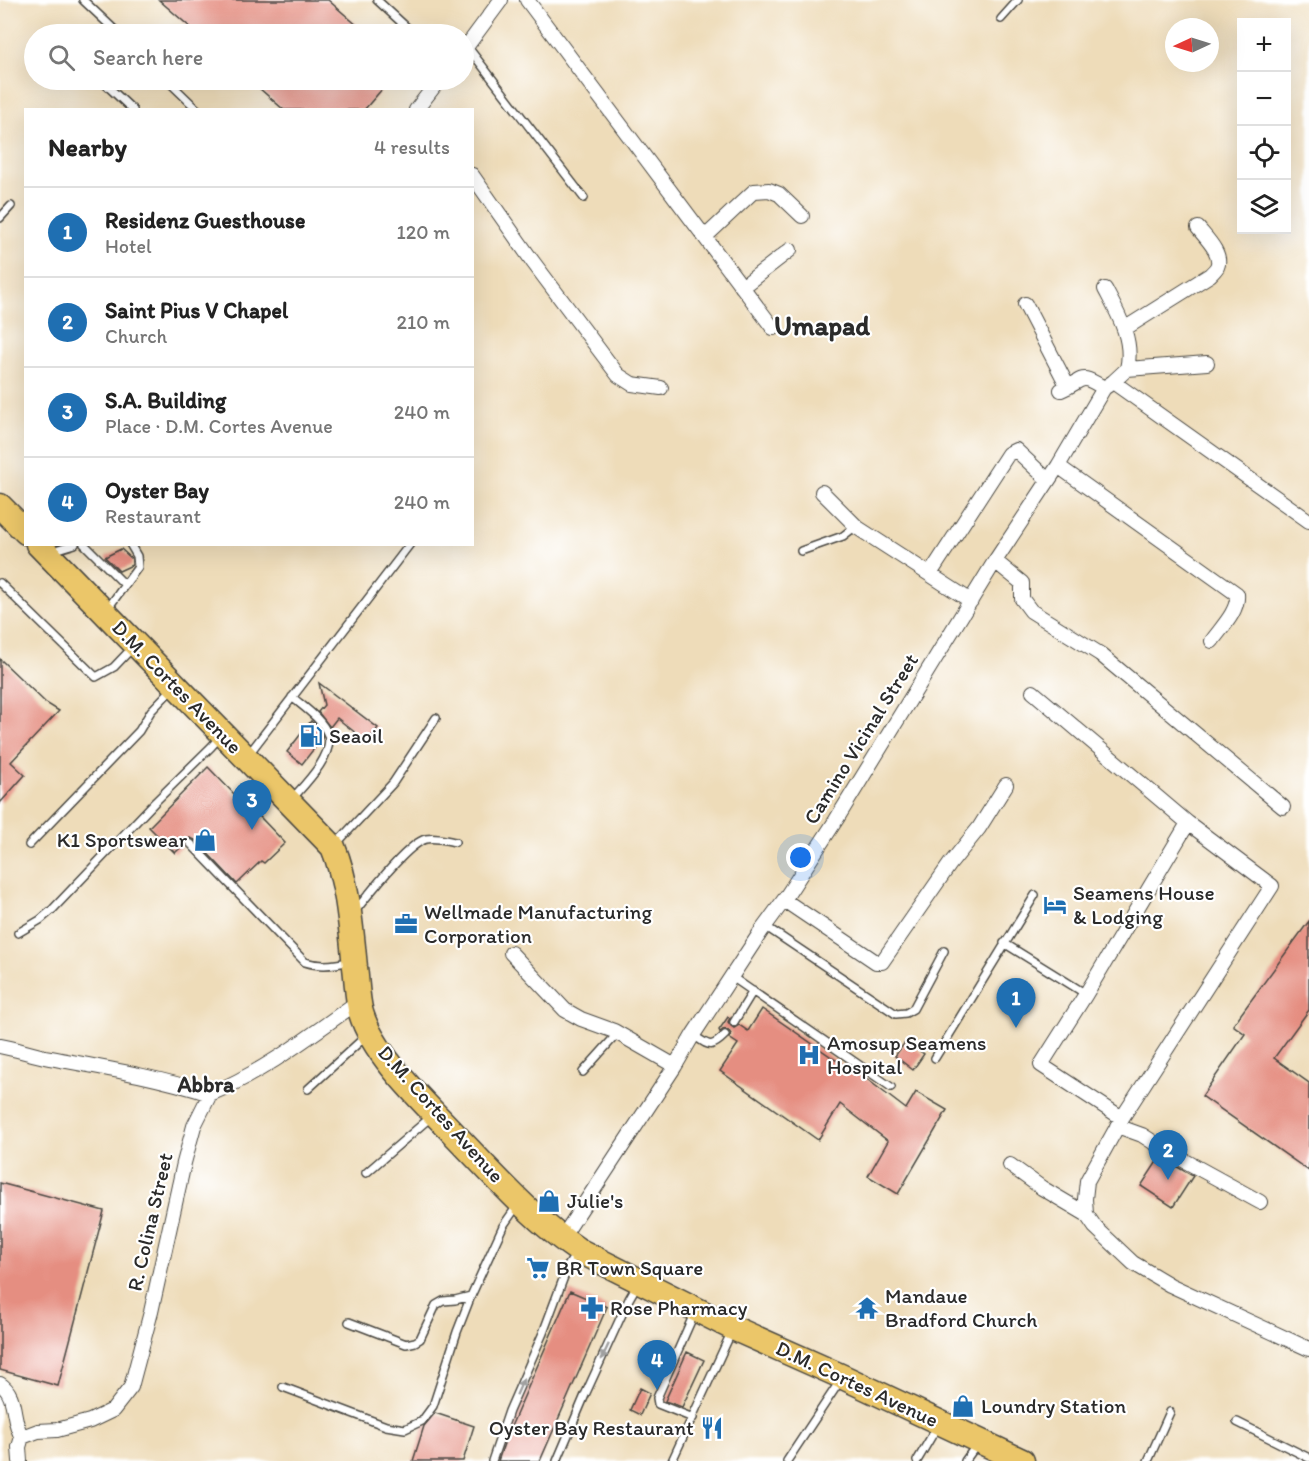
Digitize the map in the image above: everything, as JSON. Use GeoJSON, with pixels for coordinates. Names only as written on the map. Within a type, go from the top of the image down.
{"type":"FeatureCollection","features":[{"type":"Feature","properties":{"kind":"highway"},"geometry":{"type":"LineString","coordinates":[[0,506],[24,530]]}},
{"type":"Feature","properties":{"kind":"highway","name":"D.M. Cortes Avenue"},"geometry":{"type":"LineString","coordinates":[[41,547],[333,847],[343,876],[359,1001],[370,1033],[383,1054],[403,1078],[520,1202],[570,1244],[639,1280],[733,1328],[1022,1461]]}},
{"type":"Feature","properties":{"kind":"street"},"geometry":{"type":"LineString","coordinates":[[474,36],[501,0]]}},
{"type":"Feature","properties":{"kind":"street"},"geometry":{"type":"LineString","coordinates":[[527,0],[773,328]]}},
{"type":"Feature","properties":{"kind":"street"},"geometry":{"type":"LineString","coordinates":[[418,108],[431,90]]}},
{"type":"Feature","properties":{"kind":"street"},"geometry":{"type":"LineString","coordinates":[[474,178],[533,262],[618,375],[632,384],[661,388]]}},
{"type":"Feature","properties":{"kind":"street"},"geometry":{"type":"LineString","coordinates":[[705,237],[754,191],[769,190],[778,194],[802,216]]}},
{"type":"Feature","properties":{"kind":"street"},"geometry":{"type":"LineString","coordinates":[[1124,329],[1216,268],[1218,259],[1214,249],[1198,228]]}},
{"type":"Feature","properties":{"kind":"street"},"geometry":{"type":"LineString","coordinates":[[742,287],[790,250]]}},
{"type":"Feature","properties":{"kind":"street"},"geometry":{"type":"LineString","coordinates":[[1105,289],[1128,341],[1127,369],[1207,363]]}},
{"type":"Feature","properties":{"kind":"street"},"geometry":{"type":"LineString","coordinates":[[1024,304],[1065,389],[1082,378],[1109,385],[1309,521]]}},
{"type":"Feature","properties":{"kind":"street","name":"Camino Vicinal Street"},"geometry":{"type":"LineString","coordinates":[[570,1244],[693,1035],[836,820],[995,561],[1109,385],[1127,369]]}},
{"type":"Feature","properties":{"kind":"street"},"geometry":{"type":"LineString","coordinates":[[930,574],[1008,454],[1016,450],[1048,480]]}},
{"type":"Feature","properties":{"kind":"street"},"geometry":{"type":"LineString","coordinates":[[1058,466],[1237,594],[1235,608],[1212,641]]}},
{"type":"Feature","properties":{"kind":"street"},"geometry":{"type":"LineString","coordinates":[[822,492],[858,528],[970,601]]}},
{"type":"Feature","properties":{"kind":"street"},"geometry":{"type":"LineString","coordinates":[[995,561],[1023,583],[1022,599],[1031,611],[1100,654],[1283,807]]}},
{"type":"Feature","properties":{"kind":"street"},"geometry":{"type":"LineString","coordinates":[[1033,692],[1188,823],[1272,886],[1119,1122],[1087,1181],[1086,1214]]}},
{"type":"Feature","properties":{"kind":"street"},"geometry":{"type":"LineString","coordinates":[[784,900],[876,962],[882,962],[943,873],[979,828],[1006,785]]}},
{"type":"Feature","properties":{"kind":"street"},"geometry":{"type":"LineString","coordinates":[[1188,823],[1041,1065],[1119,1122],[1260,1202]]}},
{"type":"Feature","properties":{"kind":"street"},"geometry":{"type":"LineString","coordinates":[[511,953],[565,1010],[581,1019],[618,1033],[675,1066]]}},
{"type":"Feature","properties":{"kind":"street"},"geometry":{"type":"LineString","coordinates":[[0,1046],[42,1057],[166,1081],[210,1094],[234,1084],[270,1062],[359,1001]]}},
{"type":"Feature","properties":{"kind":"street","name":"R. Colina Street"},"geometry":{"type":"LineString","coordinates":[[22,1437],[38,1431],[57,1430],[90,1421],[113,1410],[131,1387],[151,1312],[194,1126],[210,1094]]}},
{"type":"Feature","properties":{"kind":"street"},"geometry":{"type":"LineString","coordinates":[[1010,1165],[1042,1188],[1086,1214],[1095,1227],[1133,1263],[1170,1285],[1309,1349]]}},
{"type":"Feature","properties":{"kind":"street"},"geometry":{"type":"LineString","coordinates":[[0,1384],[6,1388],[13,1403],[17,1431],[22,1437],[19,1447],[20,1461]]}},
{"type":"Feature","properties":{"kind":"lane"},"geometry":{"type":"LineString","coordinates":[[83,0],[108,24]]}},
{"type":"Feature","properties":{"kind":"lane"},"geometry":{"type":"LineString","coordinates":[[377,0],[403,24]]}},
{"type":"Feature","properties":{"kind":"lane"},"geometry":{"type":"LineString","coordinates":[[1001,19],[1018,0]]}},
{"type":"Feature","properties":{"kind":"lane"},"geometry":{"type":"LineString","coordinates":[[474,59],[584,198]]}},
{"type":"Feature","properties":{"kind":"lane"},"geometry":{"type":"LineString","coordinates":[[112,90],[131,108]]}},
{"type":"Feature","properties":{"kind":"lane"},"geometry":{"type":"LineString","coordinates":[[177,90],[196,108]]}},
{"type":"Feature","properties":{"kind":"lane"},"geometry":{"type":"LineString","coordinates":[[0,218],[11,206]]}},
{"type":"Feature","properties":{"kind":"lane"},"geometry":{"type":"LineString","coordinates":[[801,551],[843,536],[852,529],[858,528]]}},
{"type":"Feature","properties":{"kind":"lane"},"geometry":{"type":"LineString","coordinates":[[86,546],[125,585]]}},
{"type":"Feature","properties":{"kind":"lane"},"geometry":{"type":"LineString","coordinates":[[105,613],[138,567],[137,556],[131,546]]}},
{"type":"Feature","properties":{"kind":"lane"},"geometry":{"type":"LineString","coordinates":[[246,757],[408,546]]}},
{"type":"Feature","properties":{"kind":"lane"},"geometry":{"type":"LineString","coordinates":[[0,583],[96,677],[114,667],[136,644]]}},
{"type":"Feature","properties":{"kind":"lane"},"geometry":{"type":"LineString","coordinates":[[29,845],[139,731],[151,711],[176,685]]}},
{"type":"Feature","properties":{"kind":"lane"},"geometry":{"type":"LineString","coordinates":[[290,802],[315,773],[328,749],[328,737],[324,728],[292,697]]}},
{"type":"Feature","properties":{"kind":"lane"},"geometry":{"type":"LineString","coordinates":[[333,847],[393,783],[436,718]]}},
{"type":"Feature","properties":{"kind":"lane"},"geometry":{"type":"LineString","coordinates":[[18,933],[53,909],[223,733]]}},
{"type":"Feature","properties":{"kind":"lane"},"geometry":{"type":"LineString","coordinates":[[349,917],[409,849],[428,839],[455,842]]}},
{"type":"Feature","properties":{"kind":"lane"},"geometry":{"type":"LineString","coordinates":[[190,844],[305,962],[335,965],[354,960]]}},
{"type":"Feature","properties":{"kind":"lane"},"geometry":{"type":"LineString","coordinates":[[935,1058],[1035,895]]}},
{"type":"Feature","properties":{"kind":"lane"},"geometry":{"type":"LineString","coordinates":[[765,926],[896,1014],[906,1013],[913,1009],[944,951]]}},
{"type":"Feature","properties":{"kind":"lane"},"geometry":{"type":"LineString","coordinates":[[1004,943],[1086,994]]}},
{"type":"Feature","properties":{"kind":"lane"},"geometry":{"type":"LineString","coordinates":[[732,977],[891,1088]]}},
{"type":"Feature","properties":{"kind":"lane"},"geometry":{"type":"LineString","coordinates":[[734,1022],[753,992]]}},
{"type":"Feature","properties":{"kind":"lane"},"geometry":{"type":"LineString","coordinates":[[308,1089],[370,1033]]}},
{"type":"Feature","properties":{"kind":"lane"},"geometry":{"type":"LineString","coordinates":[[582,1072],[618,1033]]}},
{"type":"Feature","properties":{"kind":"lane"},"geometry":{"type":"LineString","coordinates":[[693,1035],[711,1045],[717,1043],[725,1035]]}},
{"type":"Feature","properties":{"kind":"lane"},"geometry":{"type":"LineString","coordinates":[[366,1173],[435,1113]]}},
{"type":"Feature","properties":{"kind":"lane"},"geometry":{"type":"LineString","coordinates":[[283,1387],[386,1426],[405,1428],[422,1421],[433,1406],[471,1296],[503,1226],[520,1202]]}},
{"type":"Feature","properties":{"kind":"lane"},"geometry":{"type":"LineString","coordinates":[[492,1461],[509,1411],[543,1333],[568,1266],[570,1244]]}},
{"type":"Feature","properties":{"kind":"lane"},"geometry":{"type":"LineString","coordinates":[[557,1461],[628,1299],[639,1280]]}},
{"type":"Feature","properties":{"kind":"lane"},"geometry":{"type":"LineString","coordinates":[[350,1322],[406,1344],[420,1339],[439,1302],[471,1296]]}},
{"type":"Feature","properties":{"kind":"lane"},"geometry":{"type":"LineString","coordinates":[[693,1418],[658,1404],[657,1398],[696,1309]]}},
{"type":"Feature","properties":{"kind":"lane"},"geometry":{"type":"LineString","coordinates":[[672,1461],[733,1328]]}},
{"type":"Feature","properties":{"kind":"lane"},"geometry":{"type":"LineString","coordinates":[[787,1461],[843,1377]]}},
{"type":"Feature","properties":{"kind":"lane"},"geometry":{"type":"LineString","coordinates":[[1148,1461],[1170,1412]]}},
{"type":"Feature","properties":{"kind":"lane"},"geometry":{"type":"LineString","coordinates":[[917,1461],[940,1422]]}},
{"type":"Feature","properties":{"kind":"lane"},"geometry":{"type":"LineString","coordinates":[[1237,1422],[1309,1458]]}},
{"type":"Feature","properties":{"kind":"lane"},"geometry":{"type":"LineString","coordinates":[[965,1461],[979,1441]]}},
{"type":"Feature","properties":{"kind":"building"},"geometry":{"type":"Polygon","coordinates":[[[159,0],[328,0],[356,24],[187,24],[159,0]]]}},
{"type":"Feature","properties":{"kind":"building"},"geometry":{"type":"Polygon","coordinates":[[[261,90],[381,90],[366,108],[282,108],[261,90]]]}},
{"type":"Feature","properties":{"kind":"building"},"geometry":{"type":"Polygon","coordinates":[[[121,549],[132,559],[132,565],[119,571],[105,557],[121,549]]]}},
{"type":"Feature","properties":{"kind":"building"},"geometry":{"type":"Polygon","coordinates":[[[0,659],[46,703],[59,711],[11,762],[25,775],[0,803],[0,659]]]}},
{"type":"Feature","properties":{"kind":"building"},"geometry":{"type":"Polygon","coordinates":[[[319,683],[378,728],[367,742],[337,718],[330,727],[318,712],[324,705],[319,683]]]}},
{"type":"Feature","properties":{"kind":"building","name":"Seaoil"},"geometry":{"type":"Polygon","coordinates":[[[311,721],[323,737],[302,764],[287,752],[311,721]]]}},
{"type":"Feature","properties":{"kind":"building"},"geometry":{"type":"Polygon","coordinates":[[[208,767],[238,798],[240,796],[285,843],[264,863],[261,861],[237,884],[195,840],[190,838],[175,853],[149,827],[208,767]]]}},
{"type":"Feature","properties":{"kind":"building"},"geometry":{"type":"Polygon","coordinates":[[[1309,921],[1309,1010],[1274,1058],[1309,1083],[1309,1171],[1202,1096],[1245,1034],[1233,1025],[1309,921]]]}},
{"type":"Feature","properties":{"kind":"building"},"geometry":{"type":"Polygon","coordinates":[[[762,1009],[846,1067],[847,1064],[906,1109],[916,1092],[947,1110],[898,1194],[868,1176],[888,1141],[840,1104],[818,1140],[720,1071],[738,1044],[729,1038],[731,1034],[729,1031],[724,1029],[720,1032],[719,1030],[728,1017],[731,1026],[734,1028],[739,1025],[748,1031],[762,1009]]]}},
{"type":"Feature","properties":{"kind":"building"},"geometry":{"type":"Polygon","coordinates":[[[906,1041],[924,1054],[913,1070],[895,1056],[906,1041]]]}},
{"type":"Feature","properties":{"kind":"building"},"geometry":{"type":"Polygon","coordinates":[[[1160,1157],[1193,1176],[1173,1207],[1141,1186],[1160,1157]]]}},
{"type":"Feature","properties":{"kind":"building"},"geometry":{"type":"Polygon","coordinates":[[[0,1183],[104,1211],[58,1386],[0,1370],[0,1183]]]}},
{"type":"Feature","properties":{"kind":"building"},"geometry":{"type":"Polygon","coordinates":[[[570,1291],[607,1307],[540,1461],[498,1461],[506,1438],[570,1291]]]}},
{"type":"Feature","properties":{"kind":"building"},"geometry":{"type":"Polygon","coordinates":[[[687,1352],[704,1360],[682,1407],[665,1401],[687,1352]]]}},
{"type":"Feature","properties":{"kind":"building"},"geometry":{"type":"Polygon","coordinates":[[[640,1388],[650,1393],[640,1415],[630,1410],[640,1388]]]}},
{"type":"Feature","properties":{"kind":"building"},"geometry":{"type":"Polygon","coordinates":[[[435,1413],[474,1426],[463,1461],[413,1461],[424,1426],[435,1413]]]}},
{"type":"Feature","properties":{"kind":"place","name":"Seaoil"},"geometry":{"type":"Point","coordinates":[311,736]}},
{"type":"Feature","properties":{"kind":"place","name":"S.A. Building"},"geometry":{"type":"Point","coordinates":[252,830]}},
{"type":"Feature","properties":{"kind":"place","name":"K1 Sportswear"},"geometry":{"type":"Point","coordinates":[205,840]}},
{"type":"Feature","properties":{"kind":"place","name":"Seamens House & Lodging"},"geometry":{"type":"Point","coordinates":[1055,905]}},
{"type":"Feature","properties":{"kind":"place","name":"Wellmade Manufacturing Corporation"},"geometry":{"type":"Point","coordinates":[406,924]}},
{"type":"Feature","properties":{"kind":"place","name":"Residenz Guesthouse"},"geometry":{"type":"Point","coordinates":[1016,1028]}},
{"type":"Feature","properties":{"kind":"place","name":"Amosup Seamens Hospital"},"geometry":{"type":"Point","coordinates":[809,1055]}},
{"type":"Feature","properties":{"kind":"place","name":"Saint Pius V Chapel"},"geometry":{"type":"Point","coordinates":[1168,1180]}},
{"type":"Feature","properties":{"kind":"place","name":"Julie's"},"geometry":{"type":"Point","coordinates":[549,1201]}},
{"type":"Feature","properties":{"kind":"place","name":"BR Town Square"},"geometry":{"type":"Point","coordinates":[538,1268]}},
{"type":"Feature","properties":{"kind":"place","name":"Rose Pharmacy"},"geometry":{"type":"Point","coordinates":[592,1308]}},
{"type":"Feature","properties":{"kind":"place","name":"Mandaue Bradford Church"},"geometry":{"type":"Point","coordinates":[867,1308]}},
{"type":"Feature","properties":{"kind":"place","name":"Oyster Bay"},"geometry":{"type":"Point","coordinates":[657,1390]}},
{"type":"Feature","properties":{"kind":"place","name":"Loundry Station"},"geometry":{"type":"Point","coordinates":[963,1406]}},
{"type":"Feature","properties":{"kind":"place","name":"Oyster Bay Restaurant"},"geometry":{"type":"Point","coordinates":[712,1428]}},
{"type":"Feature","properties":{"kind":"district","name":"Umapad"},"geometry":{"type":"Point","coordinates":[822,326]}},
{"type":"Feature","properties":{"kind":"district","name":"Abbra"},"geometry":{"type":"Point","coordinates":[206,1084]}}]}
